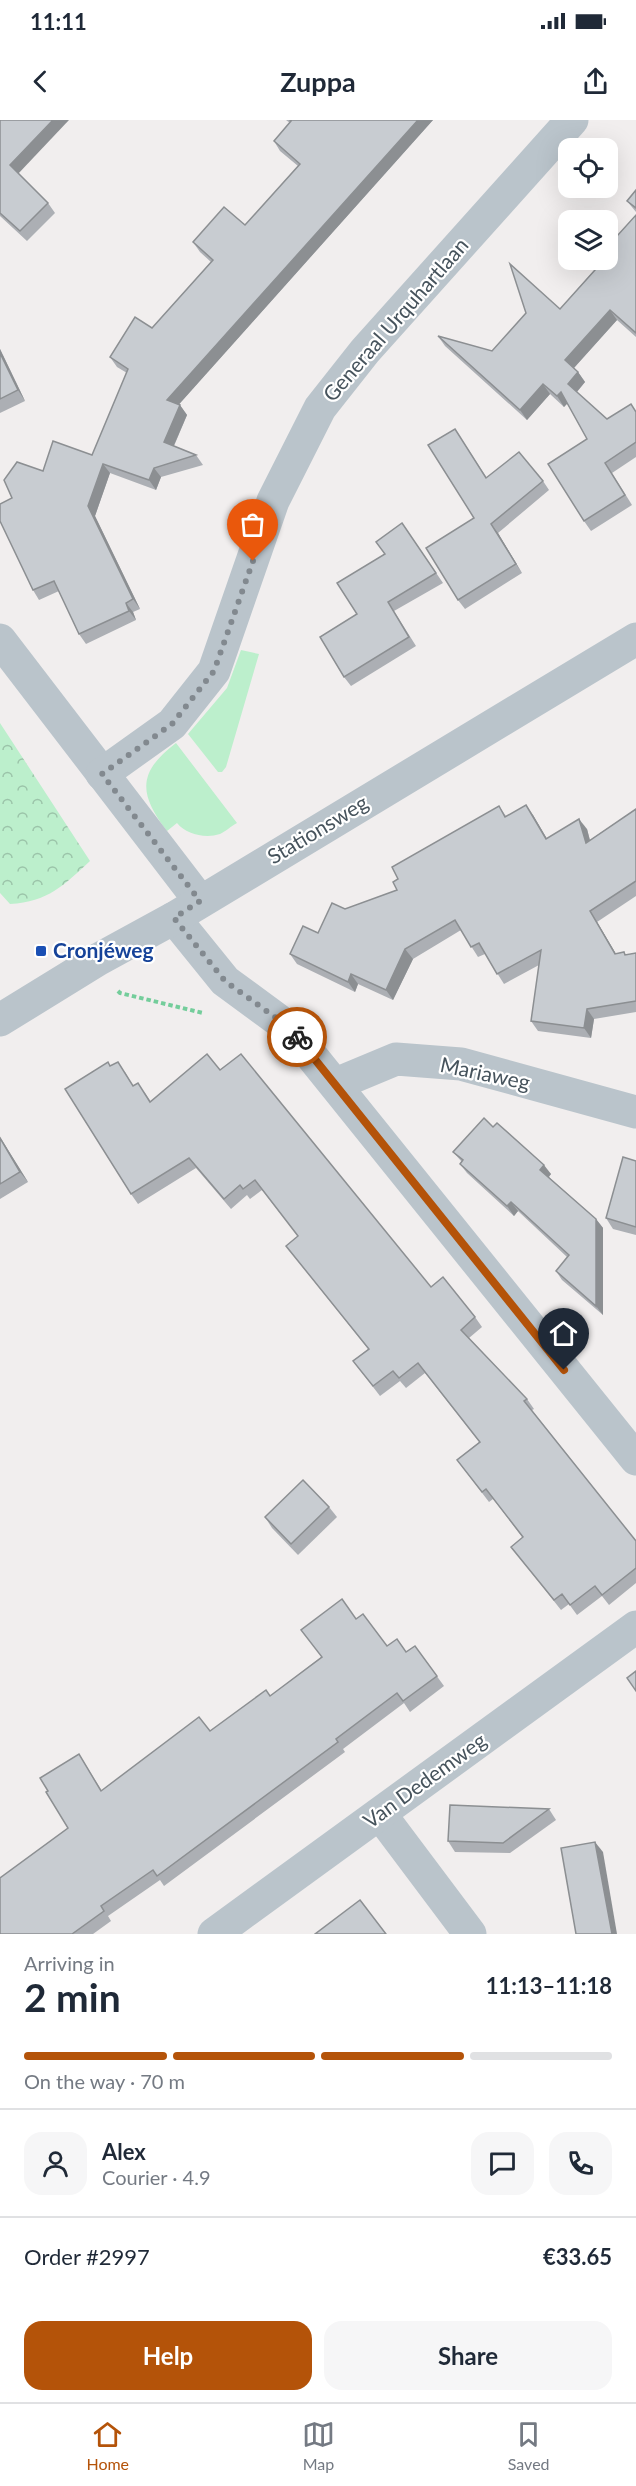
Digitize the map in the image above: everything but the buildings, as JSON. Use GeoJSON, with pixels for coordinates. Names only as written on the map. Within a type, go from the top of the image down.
{"type":"FeatureCollection","features":[{"type":"Feature","properties":{"kind":"street","name":"Generaal Urquhartlaan"},"geometry":{"type":"LineString","coordinates":[[102,774],[172,724],[214,671],[273,501],[320,408],[365,351],[572,120]]}},
{"type":"Feature","properties":{"kind":"street","name":"Stationsweg"},"geometry":{"type":"LineString","coordinates":[[0,1020],[636,639]]}},
{"type":"Feature","properties":{"kind":"street"},"geometry":{"type":"LineString","coordinates":[[0,640],[102,774],[187,909],[225,981],[290,1028],[636,1459]]}},
{"type":"Feature","properties":{"kind":"street","name":"Mariaweg"},"geometry":{"type":"LineString","coordinates":[[336,1083],[396,1059],[461,1064],[636,1112]]}},
{"type":"Feature","properties":{"kind":"street","name":"Van Dedemweg"},"geometry":{"type":"LineString","coordinates":[[214,1934],[636,1627]]}},
{"type":"Feature","properties":{"kind":"street"},"geometry":{"type":"LineString","coordinates":[[380,1814],[470,1934]]}},
{"type":"Feature","properties":{"kind":"path"},"geometry":{"type":"LineString","coordinates":[[99,959],[120,993],[207,1014]]}},
{"type":"Feature","properties":{"kind":"green space"},"geometry":{"type":"Polygon","coordinates":[[[241,650],[259,654],[226,767],[222,772],[218,772],[188,734],[227,688],[241,650]]]}},
{"type":"Feature","properties":{"kind":"green space"},"geometry":{"type":"Polygon","coordinates":[[[0,723],[90,861],[54,891],[23,903],[10,904],[0,893],[0,723]]]}},
{"type":"Feature","properties":{"kind":"green space"},"geometry":{"type":"Polygon","coordinates":[[[176,743],[237,823],[222,833],[208,836],[196,834],[185,830],[177,823],[167,831],[151,805],[146,784],[149,774],[154,764],[176,743]]]}},
{"type":"Feature","properties":{"kind":"way so far"},"geometry":{"type":"LineString","coordinates":[[253,561],[214,671],[172,724],[102,774],[200,901],[174,918],[225,981],[290,1028],[297,1037]]}},
{"type":"Feature","properties":{"kind":"place","name":"Cronjéweg"},"geometry":{"type":"Point","coordinates":[41,951]}},
{"type":"Feature","properties":{"kind":"route"},"geometry":{"type":"LineString","coordinates":[[297,1037],[564,1370]]}}]}
